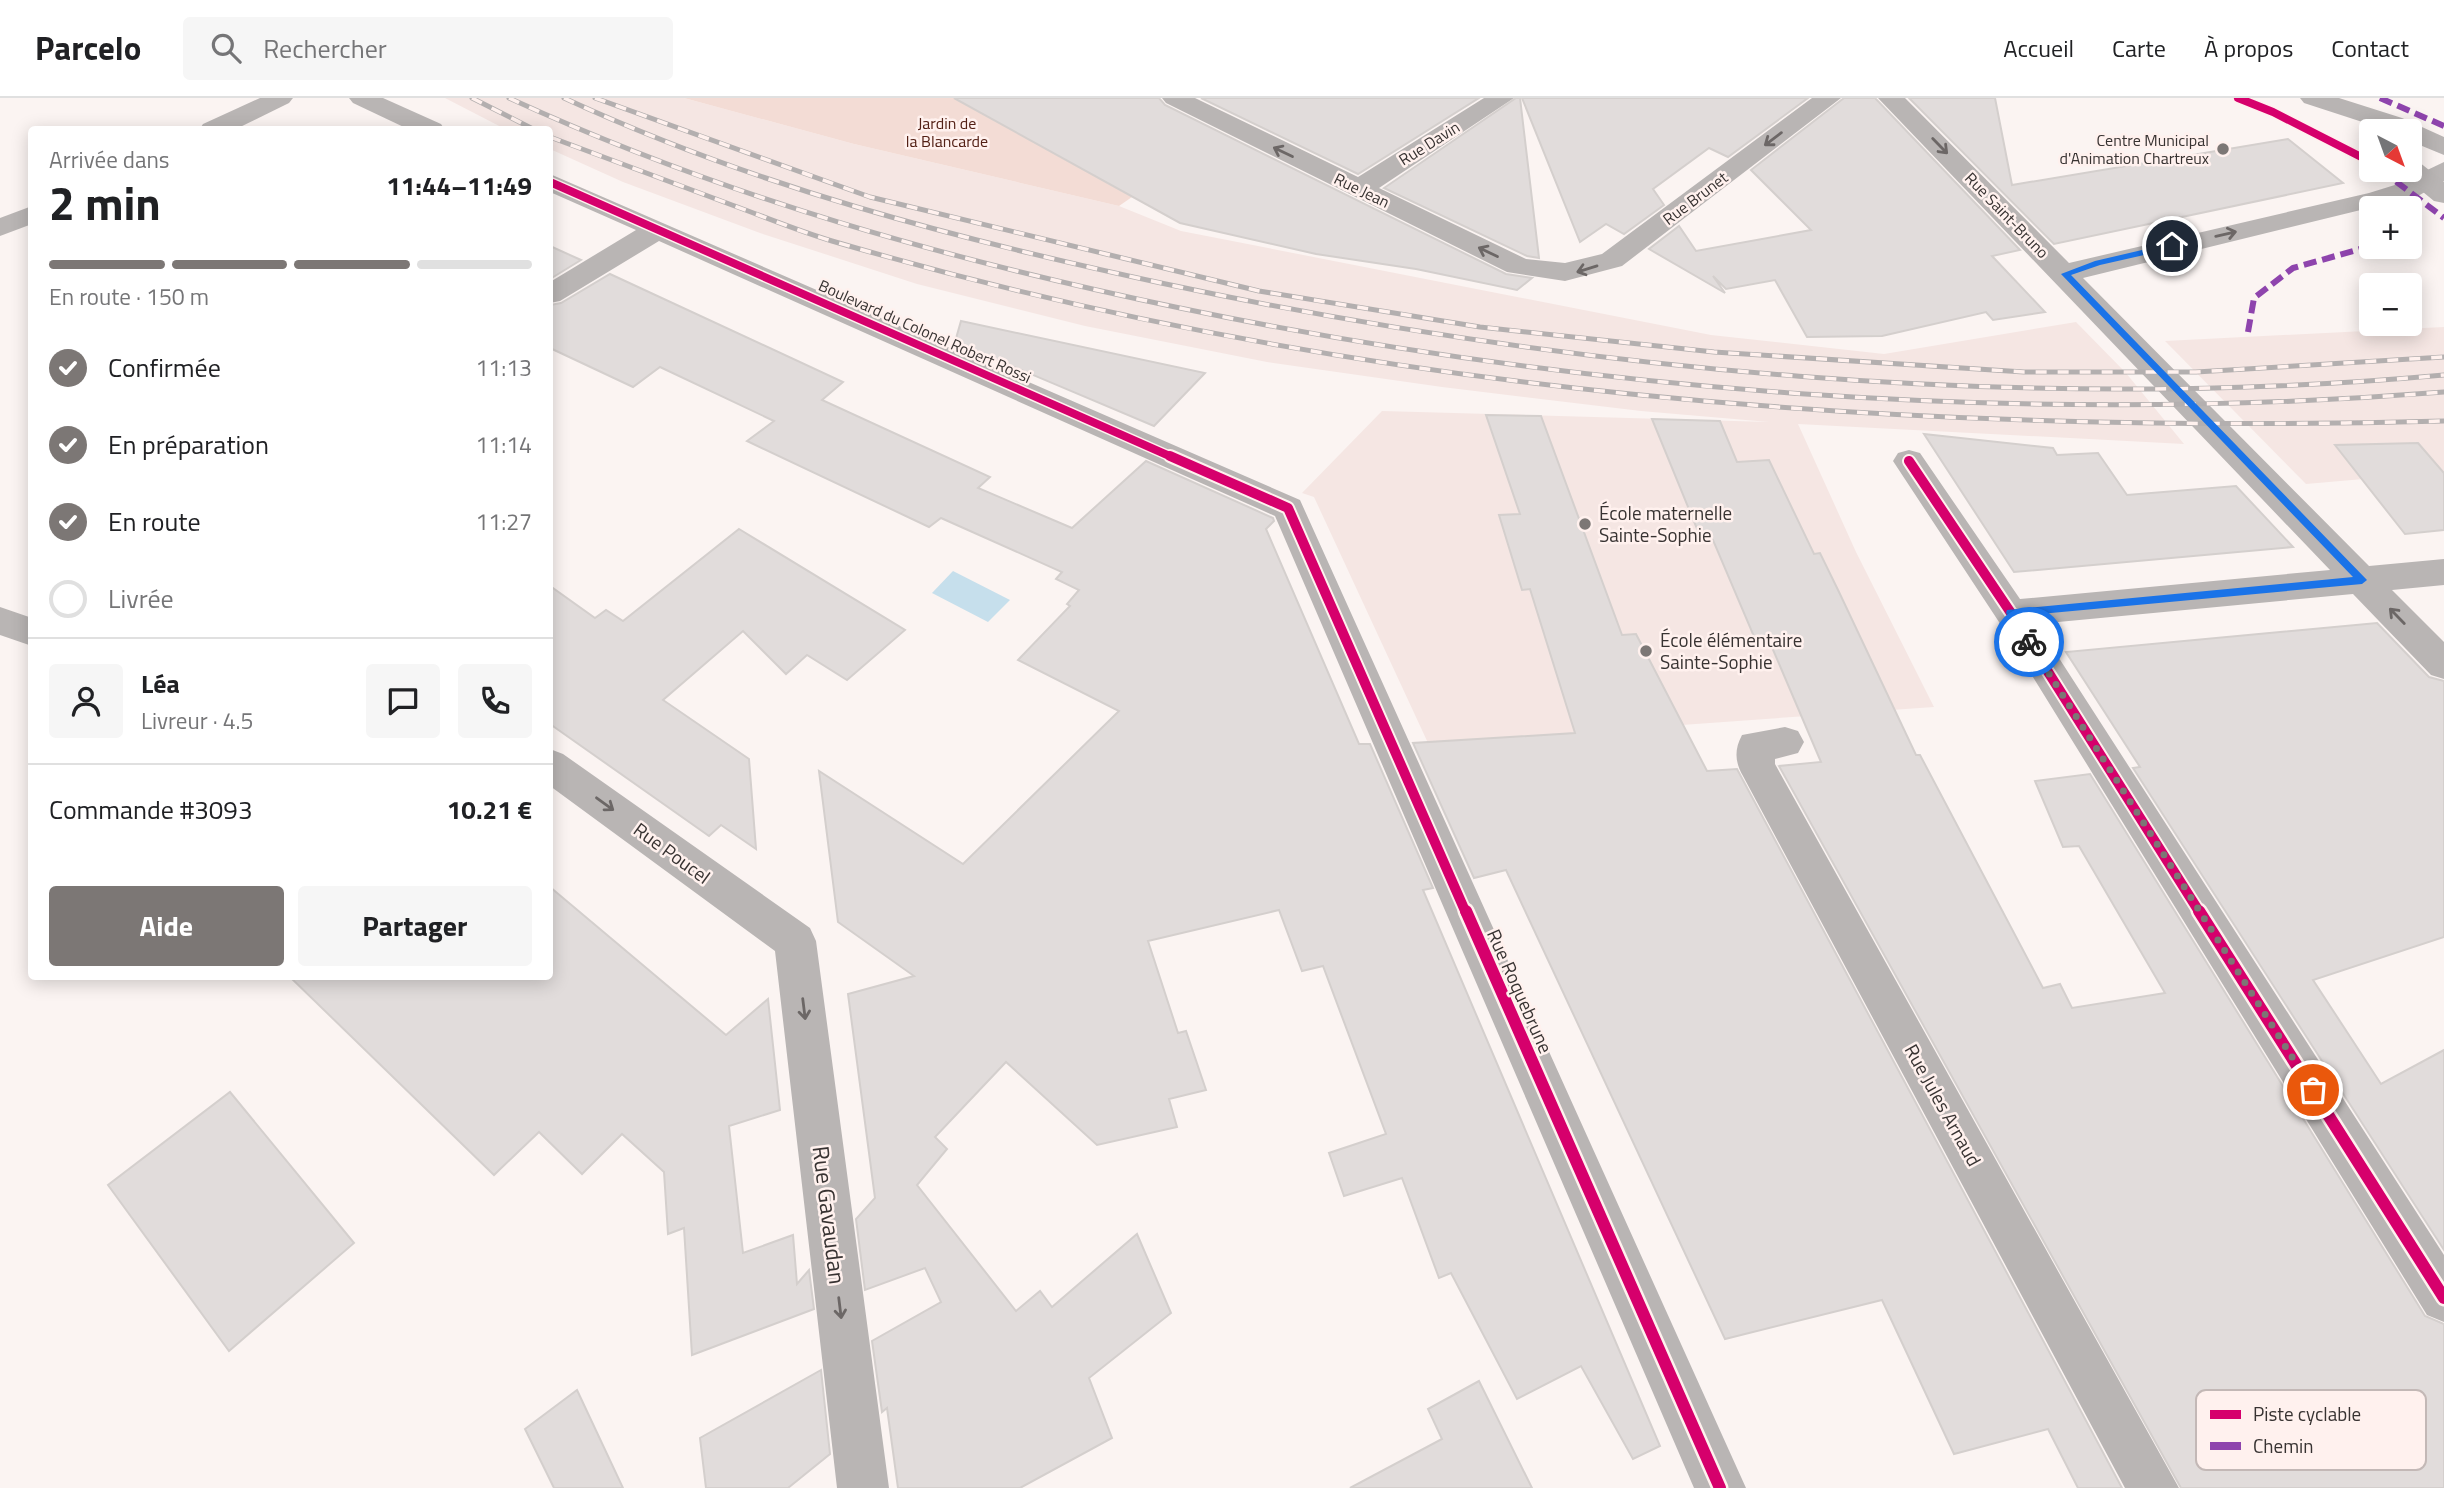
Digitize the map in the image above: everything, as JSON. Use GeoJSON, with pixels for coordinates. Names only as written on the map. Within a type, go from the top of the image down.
{"type":"FeatureCollection","features":[{"type":"Feature","properties":{"kind":"main road"},"geometry":{"type":"LineString","coordinates":[[2316,99],[2359,131]]}},
{"type":"Feature","properties":{"kind":"main road"},"geometry":{"type":"LineString","coordinates":[[2316,99],[2393,123],[2444,147]]}},
{"type":"Feature","properties":{"kind":"street"},"geometry":{"type":"LineString","coordinates":[[220,126],[280,98]]}},
{"type":"Feature","properties":{"kind":"street"},"geometry":{"type":"LineString","coordinates":[[362,98],[423,126]]}},
{"type":"Feature","properties":{"kind":"street","name":"Rue Jean"},"geometry":{"type":"LineString","coordinates":[[1175,98],[1517,266],[1552,274]]}},
{"type":"Feature","properties":{"kind":"street","name":"Rue Davin"},"geometry":{"type":"LineString","coordinates":[[1358,189],[1501,98]]}},
{"type":"Feature","properties":{"kind":"street","name":"Rue Brunet"},"geometry":{"type":"LineString","coordinates":[[1552,274],[1584,271],[1612,260],[1828,98]]}},
{"type":"Feature","properties":{"kind":"street","name":"Rue Saint-Bruno"},"geometry":{"type":"LineString","coordinates":[[1891,98],[2444,665]]}},
{"type":"Feature","properties":{"kind":"street"},"geometry":{"type":"LineString","coordinates":[[2065,274],[2098,262],[2376,201],[2431,178]]}},
{"type":"Feature","properties":{"kind":"street","name":"Boulevard du Colonel Robert Rossi"},"geometry":{"type":"LineString","coordinates":[[553,183],[1288,508]]}},
{"type":"Feature","properties":{"kind":"street"},"geometry":{"type":"LineString","coordinates":[[0,228],[28,216]]}},
{"type":"Feature","properties":{"kind":"street"},"geometry":{"type":"LineString","coordinates":[[553,292],[657,230]]}},
{"type":"Feature","properties":{"kind":"street"},"geometry":{"type":"LineString","coordinates":[[1909,461],[2011,613],[2444,1298]]}},
{"type":"Feature","properties":{"kind":"street","name":"Rue Roquebrune"},"geometry":{"type":"LineString","coordinates":[[1288,508],[1720,1488]]}},
{"type":"Feature","properties":{"kind":"street"},"geometry":{"type":"LineString","coordinates":[[2011,613],[2444,572]]}},
{"type":"Feature","properties":{"kind":"street"},"geometry":{"type":"LineString","coordinates":[[0,621],[28,631]]}},
{"type":"Feature","properties":{"kind":"street","name":"Rue Jules Arnaud"},"geometry":{"type":"LineString","coordinates":[[1785,742],[1755,746],[1756,765],[2154,1488]]}},
{"type":"Feature","properties":{"kind":"street","name":"Rue Poucel"},"geometry":{"type":"LineString","coordinates":[[553,767],[795,941]]}},
{"type":"Feature","properties":{"kind":"street","name":"Rue Gavaudan"},"geometry":{"type":"LineString","coordinates":[[795,941],[852,1481]]}},
{"type":"Feature","properties":{"kind":"shaded area"},"geometry":{"type":"Polygon","coordinates":[[[445,98],[684,98],[854,144],[1119,206],[1181,231],[1711,335],[1884,354],[2076,322],[2126,373],[2184,444],[1798,424],[1856,552],[1934,707],[1428,743],[1314,497],[1302,493],[1382,411],[1769,422],[1641,411],[1442,387],[1267,362],[1085,326],[917,284],[760,233],[623,182],[553,150],[553,126],[499,126],[445,98]]]}},
{"type":"Feature","properties":{"kind":"shaded area"},"geometry":{"type":"Polygon","coordinates":[[[2444,327],[2444,472],[2306,484],[2165,341],[2359,331],[2359,336],[2422,336],[2422,328],[2444,327]]]}},
{"type":"Feature","properties":{"kind":"green space","name":"Jardin de la Blancarde"},"geometry":{"type":"Polygon","coordinates":[[[684,98],[954,98],[1132,197],[1119,206],[854,144],[684,98]]]}},
{"type":"Feature","properties":{"kind":"water"},"geometry":{"type":"Polygon","coordinates":[[[953,571],[1010,600],[988,622],[932,593],[953,571]]]}},
{"type":"Feature","properties":{"kind":"building"},"geometry":{"type":"Polygon","coordinates":[[[954,98],[1159,98],[1165,105],[1506,274],[1532,278],[1517,290],[1416,269],[1316,254],[1180,223],[954,98]]]}},
{"type":"Feature","properties":{"kind":"building"},"geometry":{"type":"Polygon","coordinates":[[[1201,98],[1479,98],[1358,174],[1201,98]]]}},
{"type":"Feature","properties":{"kind":"building"},"geometry":{"type":"Polygon","coordinates":[[[1516,98],[1520,98],[1539,258],[1527,256],[1384,188],[1516,98]]]}},
{"type":"Feature","properties":{"kind":"building"},"geometry":{"type":"Polygon","coordinates":[[[1522,98],[1808,98],[1728,157],[1709,148],[1653,189],[1664,205],[1624,234],[1606,224],[1580,242],[1522,98]]]}},
{"type":"Feature","properties":{"kind":"building"},"geometry":{"type":"Polygon","coordinates":[[[1844,98],[1875,98],[2020,250],[1992,256],[2045,312],[1993,320],[1986,312],[1882,336],[1807,337],[1775,280],[1726,289],[1713,276],[1725,293],[1649,249],[1679,226],[1696,251],[1811,230],[1751,170],[1844,98]]]}},
{"type":"Feature","properties":{"kind":"building"},"geometry":{"type":"Polygon","coordinates":[[[1909,98],[1995,98],[2012,185],[2288,139],[2343,183],[2054,244],[1909,98]]]}},
{"type":"Feature","properties":{"kind":"building"},"geometry":{"type":"Polygon","coordinates":[[[553,247],[581,260],[553,277],[553,247]]]}},
{"type":"Feature","properties":{"kind":"building"},"geometry":{"type":"Polygon","coordinates":[[[610,274],[843,382],[822,400],[990,477],[978,488],[1072,528],[1146,461],[1273,518],[1274,521],[1266,529],[1359,744],[1370,744],[1433,888],[1423,890],[1660,1446],[1633,1459],[1581,1366],[1517,1399],[1451,1273],[1439,1278],[1402,1178],[1344,1196],[1329,1153],[1386,1134],[1323,966],[1302,971],[1279,910],[1148,941],[1178,1033],[1186,1031],[1206,1090],[1169,1099],[1177,1127],[1097,1145],[1006,1062],[935,1137],[947,1149],[917,1185],[1016,1311],[1040,1291],[1052,1307],[1137,1234],[1171,1313],[1089,1378],[1112,1438],[1020,1488],[898,1488],[887,1408],[882,1412],[872,1341],[941,1302],[925,1268],[865,1290],[856,1219],[875,1198],[848,994],[914,976],[838,922],[819,771],[963,864],[1119,711],[1018,660],[1070,606],[1067,604],[1079,590],[1056,579],[1062,572],[941,518],[929,527],[747,441],[774,421],[660,367],[633,387],[553,349],[553,304],[561,303],[610,274]]]}},
{"type":"Feature","properties":{"kind":"building"},"geometry":{"type":"Polygon","coordinates":[[[961,321],[1205,373],[1154,426],[955,342],[961,321]]]}},
{"type":"Feature","properties":{"kind":"building"},"geometry":{"type":"Polygon","coordinates":[[[1486,415],[1541,416],[1622,635],[1636,634],[1707,771],[1737,769],[2122,1488],[2078,1488],[2048,1429],[1954,1454],[1882,1300],[1725,1339],[1506,870],[1474,878],[1413,743],[1575,733],[1530,589],[1522,590],[1499,515],[1520,514],[1486,415]]]}},
{"type":"Feature","properties":{"kind":"building"},"geometry":{"type":"Polygon","coordinates":[[[1652,419],[1720,421],[1737,462],[1769,460],[1814,554],[1820,553],[1916,755],[1920,755],[2043,988],[2060,984],[2072,1008],[2165,993],[2079,846],[2063,847],[2035,781],[2090,774],[2425,1316],[2444,1324],[2444,1488],[2181,1488],[1779,766],[1821,762],[1771,645],[1758,646],[1713,540],[1702,541],[1652,419]]]}},
{"type":"Feature","properties":{"kind":"building"},"geometry":{"type":"Polygon","coordinates":[[[1924,434],[2053,448],[2057,455],[2098,453],[2127,495],[2236,486],[2293,547],[2014,572],[1924,434]]]}},
{"type":"Feature","properties":{"kind":"building"},"geometry":{"type":"Polygon","coordinates":[[[2418,443],[2444,473],[2444,530],[2405,534],[2335,445],[2418,443]]]}},
{"type":"Feature","properties":{"kind":"building"},"geometry":{"type":"Polygon","coordinates":[[[739,529],[905,630],[847,680],[807,655],[786,674],[743,631],[663,700],[749,759],[756,849],[721,825],[709,836],[553,726],[553,588],[595,618],[606,610],[623,621],[739,529]]]}},
{"type":"Feature","properties":{"kind":"building"},"geometry":{"type":"Polygon","coordinates":[[[2377,623],[2429,677],[2444,681],[2444,937],[2313,980],[2381,1084],[2444,1050],[2444,1250],[2133,768],[2140,767],[2066,652],[2377,623]]]}},
{"type":"Feature","properties":{"kind":"building"},"geometry":{"type":"Polygon","coordinates":[[[553,890],[726,1035],[768,999],[780,1110],[729,1126],[743,1253],[793,1235],[797,1284],[809,1270],[814,1309],[692,1355],[684,1228],[668,1234],[664,1172],[622,1134],[582,1174],[539,1132],[494,1175],[293,980],[553,980],[553,890]]]}},
{"type":"Feature","properties":{"kind":"building"},"geometry":{"type":"Polygon","coordinates":[[[230,1092],[354,1243],[229,1351],[108,1185],[230,1092]]]}},
{"type":"Feature","properties":{"kind":"building"},"geometry":{"type":"Polygon","coordinates":[[[821,1370],[830,1454],[788,1488],[706,1488],[700,1438],[821,1370]]]}},
{"type":"Feature","properties":{"kind":"building"},"geometry":{"type":"Polygon","coordinates":[[[1479,1381],[1532,1488],[1350,1488],[1442,1439],[1428,1409],[1479,1381]]]}},
{"type":"Feature","properties":{"kind":"building"},"geometry":{"type":"Polygon","coordinates":[[[577,1390],[623,1488],[554,1488],[525,1429],[577,1390]]]}},
{"type":"Feature","properties":{"kind":"railway"},"geometry":{"type":"LineString","coordinates":[[472,98],[527,126]]}},
{"type":"Feature","properties":{"kind":"railway"},"geometry":{"type":"LineString","coordinates":[[509,98],[672,166],[838,222],[923,247],[1180,308],[1335,337],[1492,362],[1650,381],[1809,394],[1968,402],[2128,405],[2286,401],[2444,392]]}},
{"type":"Feature","properties":{"kind":"railway"},"geometry":{"type":"LineString","coordinates":[[564,98],[709,158],[782,184],[932,228],[1161,283],[1317,314],[1476,340],[1637,361],[1799,376],[1962,386],[2124,389],[2285,386],[2444,375]]}},
{"type":"Feature","properties":{"kind":"railway"},"geometry":{"type":"LineString","coordinates":[[595,98],[870,197],[1259,291],[1480,327],[1714,352],[2024,372],[2196,372],[2444,357]]}},
{"type":"Feature","properties":{"kind":"railway"},"geometry":{"type":"LineString","coordinates":[[553,138],[819,237],[1029,294],[1228,336],[1429,369],[1630,394],[1833,411],[2036,420],[2240,424],[2444,421]]}},
{"type":"Feature","properties":{"kind":"marked path"},"geometry":{"type":"LineString","coordinates":[[2380,98],[2444,126]]}},
{"type":"Feature","properties":{"kind":"marked path"},"geometry":{"type":"LineString","coordinates":[[2397,182],[2444,218]]}},
{"type":"Feature","properties":{"kind":"marked path"},"geometry":{"type":"LineString","coordinates":[[2248,332],[2254,298],[2293,268],[2359,249]]}},
{"type":"Feature","properties":{"kind":"cycle path"},"geometry":{"type":"LineString","coordinates":[[2238,98],[2273,112],[2359,156]]}},
{"type":"Feature","properties":{"kind":"cycle path"},"geometry":{"type":"LineString","coordinates":[[553,183],[1288,508],[1720,1488]]}},
{"type":"Feature","properties":{"kind":"cycle path"},"geometry":{"type":"LineString","coordinates":[[1909,461],[2011,613],[2444,1298]]}},
{"type":"Feature","properties":{"kind":"way so far"},"geometry":{"type":"LineString","coordinates":[[2029,642],[2313,1090]]}},
{"type":"Feature","properties":{"kind":"place","name":"Centre Municipal d'Animation Chartreux"},"geometry":{"type":"Point","coordinates":[2223,149]}},
{"type":"Feature","properties":{"kind":"place","name":"École maternelle Sainte-Sophie"},"geometry":{"type":"Point","coordinates":[1585,524]}},
{"type":"Feature","properties":{"kind":"place","name":"École élémentaire Sainte-Sophie"},"geometry":{"type":"Point","coordinates":[1646,651]}},
{"type":"Feature","properties":{"kind":"route"},"geometry":{"type":"LineString","coordinates":[[2029,642],[2011,613],[2362,580],[2065,274],[2098,262],[2172,246]]}}]}
